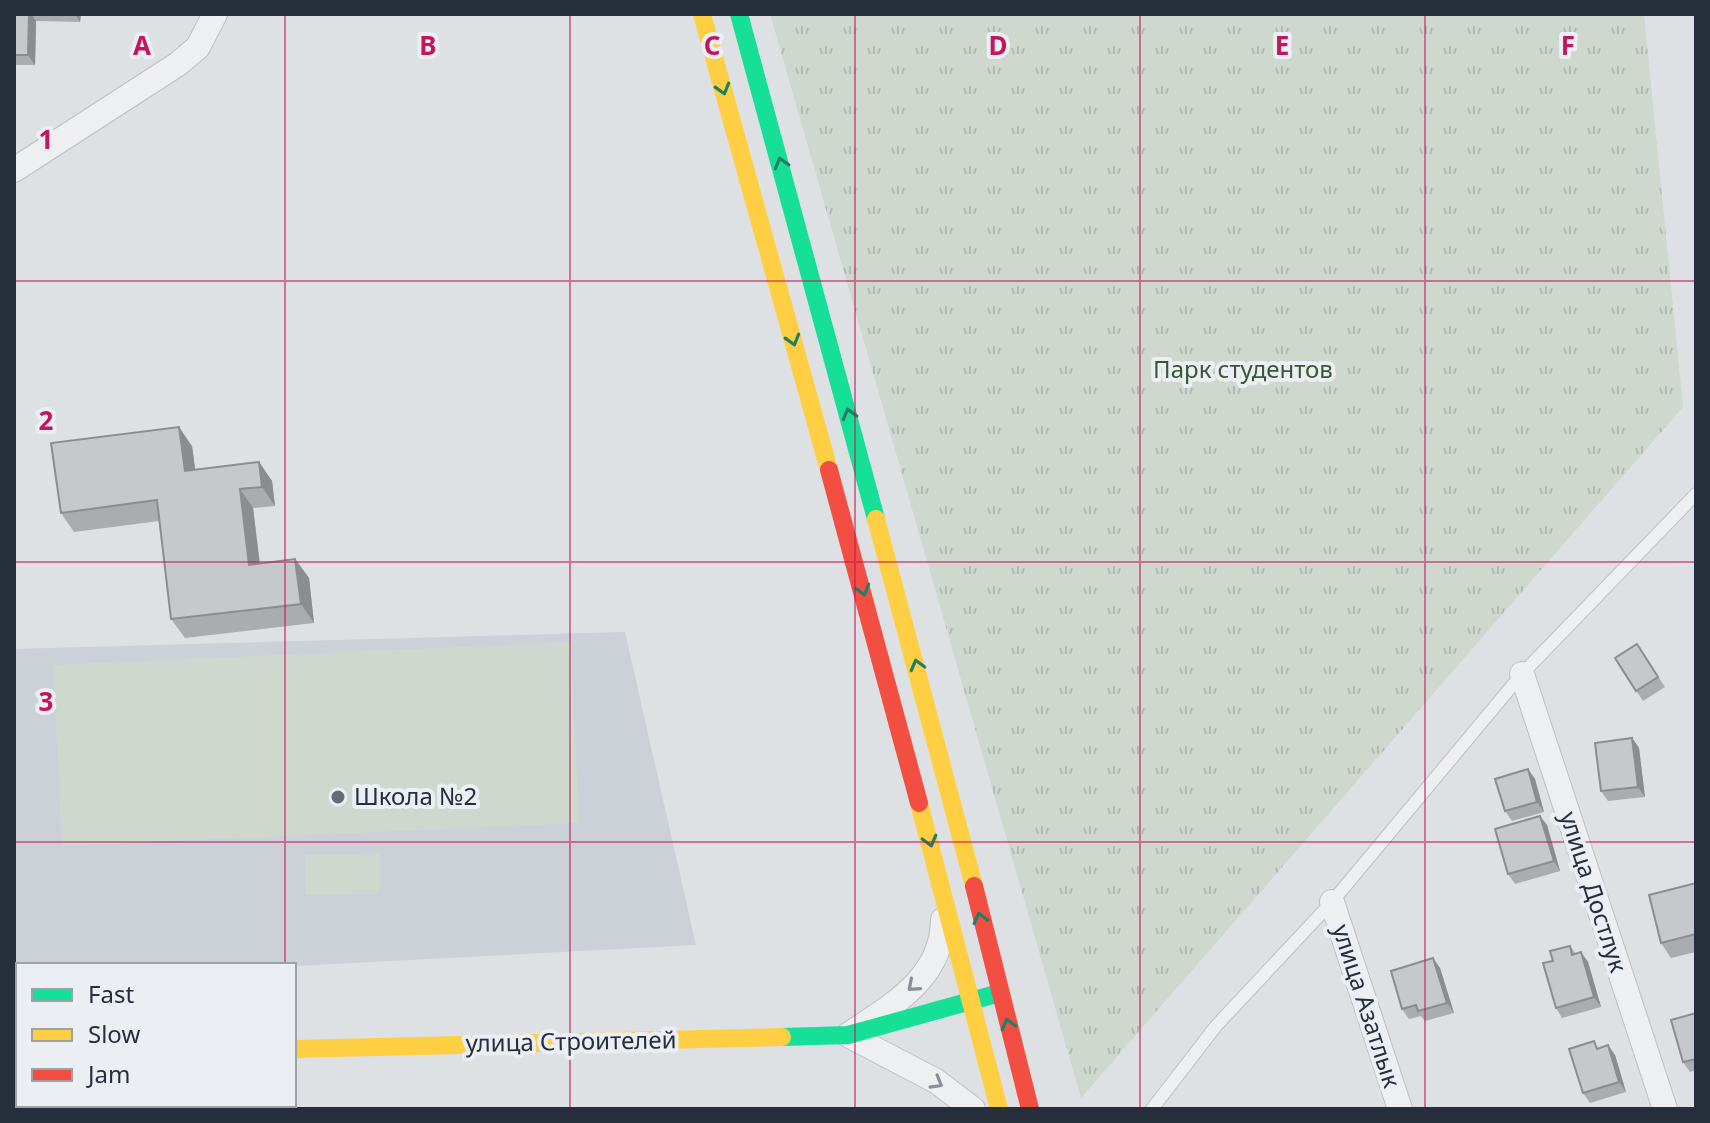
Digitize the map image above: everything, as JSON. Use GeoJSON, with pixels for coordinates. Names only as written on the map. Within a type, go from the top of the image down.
{"type":"FeatureCollection","features":[{"type":"Feature","properties":{"kind":"main road"},"geometry":{"type":"LineString","coordinates":[[702,14],[943,890],[999,1109]]}},
{"type":"Feature","properties":{"kind":"main road"},"geometry":{"type":"LineString","coordinates":[[739,14],[940,753],[1030,1109]]}},
{"type":"Feature","properties":{"kind":"main road","name":"улица Строителей"},"geometry":{"type":"LineString","coordinates":[[296,1049],[848,1035],[1000,993]]}},
{"type":"Feature","properties":{"kind":"street"},"geometry":{"type":"LineString","coordinates":[[14,170],[178,64],[198,47],[215,14]]}},
{"type":"Feature","properties":{"kind":"street","name":"улица Достлук"},"geometry":{"type":"LineString","coordinates":[[1522,674],[1665,1109]]}},
{"type":"Feature","properties":{"kind":"street"},"geometry":{"type":"LineString","coordinates":[[943,890],[943,937],[929,973],[848,1035],[936,1081],[973,1109]]}},
{"type":"Feature","properties":{"kind":"street","name":"улица Азатлык"},"geometry":{"type":"LineString","coordinates":[[1332,902],[1400,1109]]}},
{"type":"Feature","properties":{"kind":"lane"},"geometry":{"type":"LineString","coordinates":[[1152,1109],[1216,1026],[1332,902],[1522,674],[1696,494]]}},
{"type":"Feature","properties":{"kind":"shaded area","name":"Школа №2"},"geometry":{"type":"Polygon","coordinates":[[[625,632],[696,945],[296,966],[296,963],[16,963],[14,980],[14,649],[625,632]]]}},
{"type":"Feature","properties":{"kind":"green space","name":"Парк студентов"},"geometry":{"type":"Polygon","coordinates":[[[770,14],[1644,14],[1683,407],[1081,1098],[770,14]]]}},
{"type":"Feature","properties":{"kind":"green space"},"geometry":{"type":"Polygon","coordinates":[[[571,642],[579,823],[62,846],[53,665],[571,642]]]}},
{"type":"Feature","properties":{"kind":"green space"},"geometry":{"type":"Polygon","coordinates":[[[379,854],[379,894],[305,895],[305,855],[379,854]]]}},
{"type":"Feature","properties":{"kind":"building"},"geometry":{"type":"Polygon","coordinates":[[[14,14],[29,14],[28,55],[14,55],[14,14]]]}},
{"type":"Feature","properties":{"kind":"building"},"geometry":{"type":"Polygon","coordinates":[[[179,427],[185,471],[259,462],[262,487],[240,489],[249,565],[295,559],[301,604],[171,619],[157,500],[61,513],[51,443],[179,427]]]}},
{"type":"Feature","properties":{"kind":"building"},"geometry":{"type":"Polygon","coordinates":[[[1637,644],[1658,677],[1636,691],[1615,658],[1637,644]]]}},
{"type":"Feature","properties":{"kind":"building"},"geometry":{"type":"Polygon","coordinates":[[[1632,738],[1638,787],[1601,791],[1595,743],[1632,738]]]}},
{"type":"Feature","properties":{"kind":"building"},"geometry":{"type":"Polygon","coordinates":[[[1528,769],[1537,802],[1505,811],[1495,779],[1528,769]]]}},
{"type":"Feature","properties":{"kind":"building"},"geometry":{"type":"Polygon","coordinates":[[[1540,816],[1554,861],[1508,874],[1495,829],[1540,816]]]}},
{"type":"Feature","properties":{"kind":"building"},"geometry":{"type":"Polygon","coordinates":[[[1696,883],[1696,934],[1661,943],[1649,895],[1696,883]]]}},
{"type":"Feature","properties":{"kind":"building"},"geometry":{"type":"Polygon","coordinates":[[[1570,946],[1572,955],[1581,952],[1594,997],[1556,1008],[1543,963],[1553,961],[1550,951],[1570,946]]]}},
{"type":"Feature","properties":{"kind":"building"},"geometry":{"type":"Polygon","coordinates":[[[1433,958],[1447,1003],[1418,1011],[1416,1005],[1402,1009],[1391,971],[1433,958]]]}},
{"type":"Feature","properties":{"kind":"building"},"geometry":{"type":"Polygon","coordinates":[[[1696,1013],[1696,1059],[1683,1062],[1671,1020],[1696,1013]]]}},
{"type":"Feature","properties":{"kind":"building"},"geometry":{"type":"Polygon","coordinates":[[[1594,1041],[1597,1049],[1608,1045],[1619,1082],[1583,1093],[1569,1049],[1594,1041]]]}},
{"type":"Feature","properties":{"kind":"traffic: fast"},"geometry":{"type":"LineString","coordinates":[[739,14],[876,519]]}},
{"type":"Feature","properties":{"kind":"traffic: fast"},"geometry":{"type":"LineString","coordinates":[[782,1037],[848,1035],[996,994]]}},
{"type":"Feature","properties":{"kind":"traffic: slow"},"geometry":{"type":"LineString","coordinates":[[702,14],[829,470]]}},
{"type":"Feature","properties":{"kind":"traffic: slow"},"geometry":{"type":"LineString","coordinates":[[876,519],[974,886]]}},
{"type":"Feature","properties":{"kind":"traffic: slow"},"geometry":{"type":"LineString","coordinates":[[919,803],[999,1109]]}},
{"type":"Feature","properties":{"kind":"traffic: slow"},"geometry":{"type":"LineString","coordinates":[[296,1049],[782,1037]]}},
{"type":"Feature","properties":{"kind":"traffic: jam"},"geometry":{"type":"LineString","coordinates":[[829,470],[919,803]]}},
{"type":"Feature","properties":{"kind":"traffic: jam"},"geometry":{"type":"LineString","coordinates":[[974,886],[1030,1109]]}},
{"type":"Feature","properties":{"kind":"place","name":"Школа №2"},"geometry":{"type":"Point","coordinates":[338,797]}}]}
